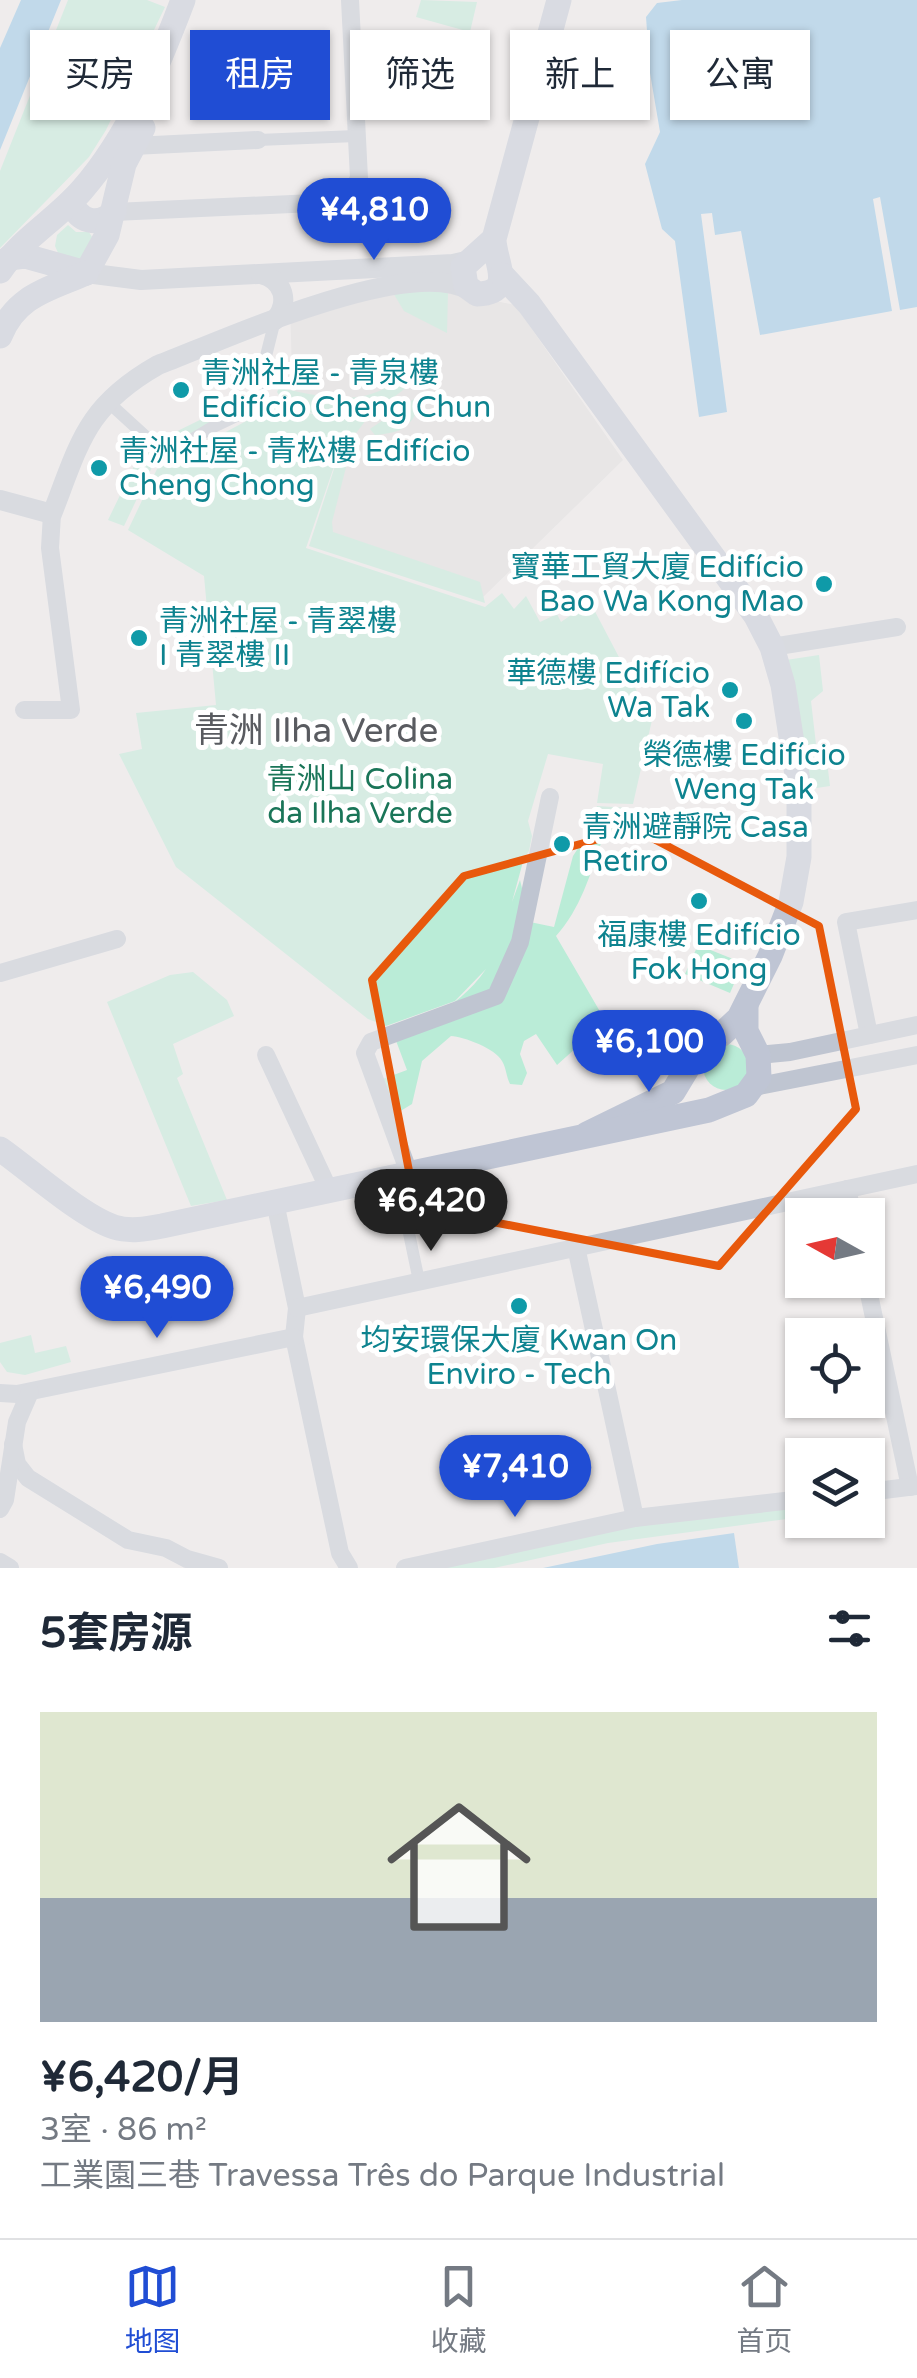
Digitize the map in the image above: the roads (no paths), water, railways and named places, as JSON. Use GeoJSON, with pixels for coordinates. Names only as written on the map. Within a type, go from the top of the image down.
{"type":"FeatureCollection","features":[{"type":"Feature","properties":{"kind":"main road"},"geometry":{"type":"LineString","coordinates":[[13,262],[33,232],[71,202],[107,157],[138,104],[183,0]]}},
{"type":"Feature","properties":{"kind":"main road"},"geometry":{"type":"LineString","coordinates":[[0,336],[15,310],[43,288],[86,273],[113,216],[124,164],[178,55],[199,0]]}},
{"type":"Feature","properties":{"kind":"main road"},"geometry":{"type":"LineString","coordinates":[[558,0],[486,268],[529,304],[747,602],[772,647],[792,740],[801,836],[791,902],[746,1006],[722,1034],[702,1044],[693,1064],[665,1097],[587,1134]]}},
{"type":"Feature","properties":{"kind":"main road"},"geometry":{"type":"LineString","coordinates":[[71,202],[76,212],[89,221],[113,216]]}},
{"type":"Feature","properties":{"kind":"main road"},"geometry":{"type":"LineString","coordinates":[[13,262],[86,273]]}},
{"type":"Feature","properties":{"kind":"main road"},"geometry":{"type":"LineString","coordinates":[[13,262],[43,270],[43,288]]}},
{"type":"Feature","properties":{"kind":"main road"},"geometry":{"type":"LineString","coordinates":[[0,1149],[114,1227],[139,1230],[162,1226],[587,1134],[687,1117],[746,1095],[759,1077],[755,1050],[746,1032],[746,1006]]}},
{"type":"Feature","properties":{"kind":"main road"},"geometry":{"type":"LineString","coordinates":[[722,1034],[744,1038],[755,1050]]}},
{"type":"Feature","properties":{"kind":"main road"},"geometry":{"type":"LineString","coordinates":[[693,1064],[698,1085],[714,1100],[726,1102]]}},
{"type":"Feature","properties":{"kind":"street"},"geometry":{"type":"LineString","coordinates":[[113,278],[113,216],[336,202],[353,193],[358,178],[350,0]]}},
{"type":"Feature","properties":{"kind":"street"},"geometry":{"type":"LineString","coordinates":[[133,146],[356,136]]}},
{"type":"Feature","properties":{"kind":"street"},"geometry":{"type":"LineString","coordinates":[[86,273],[113,278],[453,264],[486,268]]}},
{"type":"Feature","properties":{"kind":"street"},"geometry":{"type":"LineString","coordinates":[[24,710],[71,710],[50,548],[52,514],[85,428],[108,402],[131,380],[158,365],[338,296],[445,281],[486,268]]}},
{"type":"Feature","properties":{"kind":"street"},"geometry":{"type":"LineString","coordinates":[[108,402],[166,455],[252,408],[284,296],[276,281],[261,274]]}},
{"type":"Feature","properties":{"kind":"street"},"geometry":{"type":"LineString","coordinates":[[0,500],[52,514]]}},
{"type":"Feature","properties":{"kind":"street"},"geometry":{"type":"LineString","coordinates":[[772,647],[897,627]]}},
{"type":"Feature","properties":{"kind":"street"},"geometry":{"type":"LineString","coordinates":[[419,1281],[403,1174],[366,1047],[496,996],[520,942],[550,797]]}},
{"type":"Feature","properties":{"kind":"street"},"geometry":{"type":"LineString","coordinates":[[870,1035],[846,922],[917,910]]}},
{"type":"Feature","properties":{"kind":"street"},"geometry":{"type":"LineString","coordinates":[[0,973],[117,938]]}},
{"type":"Feature","properties":{"kind":"street"},"geometry":{"type":"LineString","coordinates":[[755,1050],[790,1052],[917,1024]]}},
{"type":"Feature","properties":{"kind":"street"},"geometry":{"type":"LineString","coordinates":[[266,1055],[328,1190]]}},
{"type":"Feature","properties":{"kind":"street"},"geometry":{"type":"LineString","coordinates":[[754,1087],[917,1055]]}},
{"type":"Feature","properties":{"kind":"street"},"geometry":{"type":"LineString","coordinates":[[297,1308],[917,1174]]}},
{"type":"Feature","properties":{"kind":"street"},"geometry":{"type":"LineString","coordinates":[[847,1189],[849,1198]]}},
{"type":"Feature","properties":{"kind":"street"},"geometry":{"type":"LineString","coordinates":[[274,1202],[297,1308],[294,1337],[340,1553],[349,1568]]}},
{"type":"Feature","properties":{"kind":"street"},"geometry":{"type":"LineString","coordinates":[[576,1247],[635,1518]]}},
{"type":"Feature","properties":{"kind":"street"},"geometry":{"type":"LineString","coordinates":[[870,1298],[913,1487],[885,1490]]}},
{"type":"Feature","properties":{"kind":"street"},"geometry":{"type":"LineString","coordinates":[[0,1393],[30,1392],[294,1337]]}},
{"type":"Feature","properties":{"kind":"street"},"geometry":{"type":"LineString","coordinates":[[0,1378],[10,1387],[30,1392]]}},
{"type":"Feature","properties":{"kind":"street"},"geometry":{"type":"LineString","coordinates":[[0,1509],[17,1422],[30,1392]]}},
{"type":"Feature","properties":{"kind":"street"},"geometry":{"type":"LineString","coordinates":[[14,1444],[17,1464],[28,1478],[124,1538],[220,1568]]}},
{"type":"Feature","properties":{"kind":"street"},"geometry":{"type":"LineString","coordinates":[[404,1568],[635,1518],[785,1501]]}},
{"type":"Feature","properties":{"kind":"street"},"geometry":{"type":"LineString","coordinates":[[0,1562],[10,1568]]}},
{"type":"Feature","properties":{"kind":"water"},"geometry":{"type":"Polygon","coordinates":[[[21,0],[61,0],[49,30],[30,30],[30,76],[0,150],[0,48],[21,0]]]}},
{"type":"Feature","properties":{"kind":"water"},"geometry":{"type":"Polygon","coordinates":[[[917,0],[917,307],[900,310],[880,197],[873,199],[892,311],[760,335],[741,231],[715,235],[712,213],[701,214],[727,412],[699,417],[675,241],[662,229],[645,164],[660,132],[646,17],[657,3],[917,0]]]}},
{"type":"Feature","properties":{"kind":"water"},"geometry":{"type":"Polygon","coordinates":[[[734,1533],[739,1568],[543,1568],[657,1544],[734,1533]]]}},
{"type":"Feature","properties":{"kind":"place","name":"青洲社屋 - 青泉樓 Edifício Cheng Chun"},"geometry":{"type":"Point","coordinates":[181,390]}},
{"type":"Feature","properties":{"kind":"place","name":"青洲社屋 - 青松樓 Edifício Cheng Chong"},"geometry":{"type":"Point","coordinates":[99,468]}},
{"type":"Feature","properties":{"kind":"place","name":"寶華工貿大廈 Edifício Bao Wa Kong Mao"},"geometry":{"type":"Point","coordinates":[824,584]}},
{"type":"Feature","properties":{"kind":"place","name":"青洲社屋 - 青翠樓 I 青翠樓 II"},"geometry":{"type":"Point","coordinates":[139,638]}},
{"type":"Feature","properties":{"kind":"place","name":"華德樓 Edifício Wa Tak"},"geometry":{"type":"Point","coordinates":[730,690]}},
{"type":"Feature","properties":{"kind":"place","name":"榮德樓 Edifício Weng Tak"},"geometry":{"type":"Point","coordinates":[744,721]}},
{"type":"Feature","properties":{"kind":"place","name":"青洲避靜院 Casa Retiro"},"geometry":{"type":"Point","coordinates":[562,844]}},
{"type":"Feature","properties":{"kind":"place","name":"福康樓 Edifício Fok Hong"},"geometry":{"type":"Point","coordinates":[699,901]}},
{"type":"Feature","properties":{"kind":"place","name":"均安環保大廈 Kwan On Enviro - Tech"},"geometry":{"type":"Point","coordinates":[519,1306]}},
{"type":"Feature","properties":{"kind":"district","name":"青洲 Ilha Verde"},"geometry":{"type":"Point","coordinates":[316,731]}},
{"type":"Feature","properties":{"kind":"park label","name":"青洲山 Colina da Ilha Verde"},"geometry":{"type":"Point","coordinates":[360,796]}}]}
